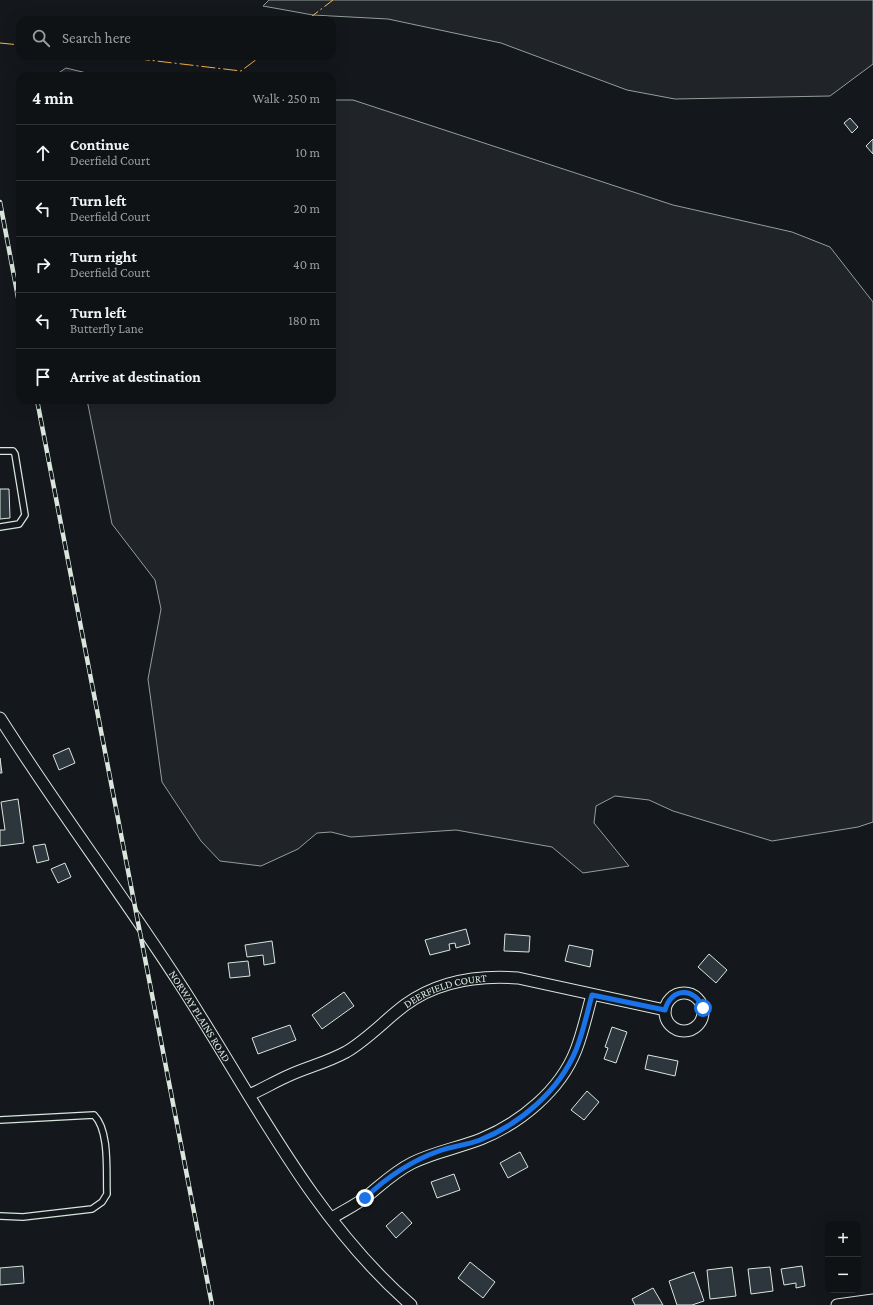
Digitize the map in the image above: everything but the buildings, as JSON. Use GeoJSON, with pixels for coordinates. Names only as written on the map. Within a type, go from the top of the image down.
{"type":"FeatureCollection","features":[{"type":"Feature","properties":{"kind":"street","name":"NORWAY PLAINS ROAD"},"geometry":{"type":"LineString","coordinates":[[0,718],[153,943],[307,1186],[359,1253],[411,1305]]}},
{"type":"Feature","properties":{"kind":"street","name":"DEERFIELD COURT"},"geometry":{"type":"LineString","coordinates":[[249,1095],[291,1074],[319,1065],[347,1051],[371,1034],[406,1005],[420,996],[447,984],[474,979],[510,977],[665,1010]]}},
{"type":"Feature","properties":{"kind":"street"},"geometry":{"type":"LineString","coordinates":[[332,1218],[365,1198],[386,1178],[412,1163],[440,1151],[466,1144],[495,1133],[531,1109],[552,1088],[570,1064],[578,1044],[592,995]]}},
{"type":"Feature","properties":{"kind":"street"},"geometry":{"type":"LineString","coordinates":[[837,1305],[869,1302]]}},
{"type":"Feature","properties":{"kind":"lane"},"geometry":{"type":"LineString","coordinates":[[0,451],[10,450],[15,454],[25,515],[19,524],[0,527]]}},
{"type":"Feature","properties":{"kind":"lane"},"geometry":{"type":"LineString","coordinates":[[0,1120],[94,1115],[100,1120],[104,1133],[107,1194],[102,1202],[92,1209],[80,1212],[23,1217],[0,1216]]}},
{"type":"Feature","properties":{"kind":"shaded area"},"geometry":{"type":"Polygon","coordinates":[[[269,0],[873,0],[873,64],[830,96],[675,99],[627,90],[501,43],[388,19],[313,15],[263,6],[269,0]]]}},
{"type":"Feature","properties":{"kind":"shaded area"},"geometry":{"type":"Polygon","coordinates":[[[66,68],[82,72],[60,72],[66,68]]]}},
{"type":"Feature","properties":{"kind":"shaded area"},"geometry":{"type":"Polygon","coordinates":[[[336,100],[353,100],[673,205],[792,232],[830,247],[873,302],[873,822],[858,827],[772,841],[673,811],[649,800],[615,796],[596,806],[594,823],[629,866],[583,873],[552,847],[456,830],[351,837],[331,832],[317,833],[298,849],[261,866],[220,861],[201,841],[162,782],[148,679],[161,609],[155,580],[112,524],[88,404],[336,404],[336,100]]]}},
{"type":"Feature","properties":{"kind":"railway"},"geometry":{"type":"LineString","coordinates":[[0,202],[16,287]]}},
{"type":"Feature","properties":{"kind":"railway"},"geometry":{"type":"LineString","coordinates":[[38,404],[212,1305]]}},
{"type":"Feature","properties":{"kind":"power"},"geometry":{"type":"LineString","coordinates":[[312,16],[333,0]]}},
{"type":"Feature","properties":{"kind":"power"},"geometry":{"type":"LineString","coordinates":[[0,43],[16,45]]}},
{"type":"Feature","properties":{"kind":"power"},"geometry":{"type":"LineString","coordinates":[[148,60],[241,71],[256,60]]}},
{"type":"Feature","properties":{"kind":"route"},"geometry":{"type":"LineString","coordinates":[[365,1198],[386,1178],[412,1163],[440,1151],[466,1144],[495,1133],[508,1126],[531,1109],[552,1088],[570,1064],[582,1032],[592,995],[665,1010],[666,1004],[670,998],[675,994],[686,992],[696,996],[701,1001],[703,1008]]}}]}
